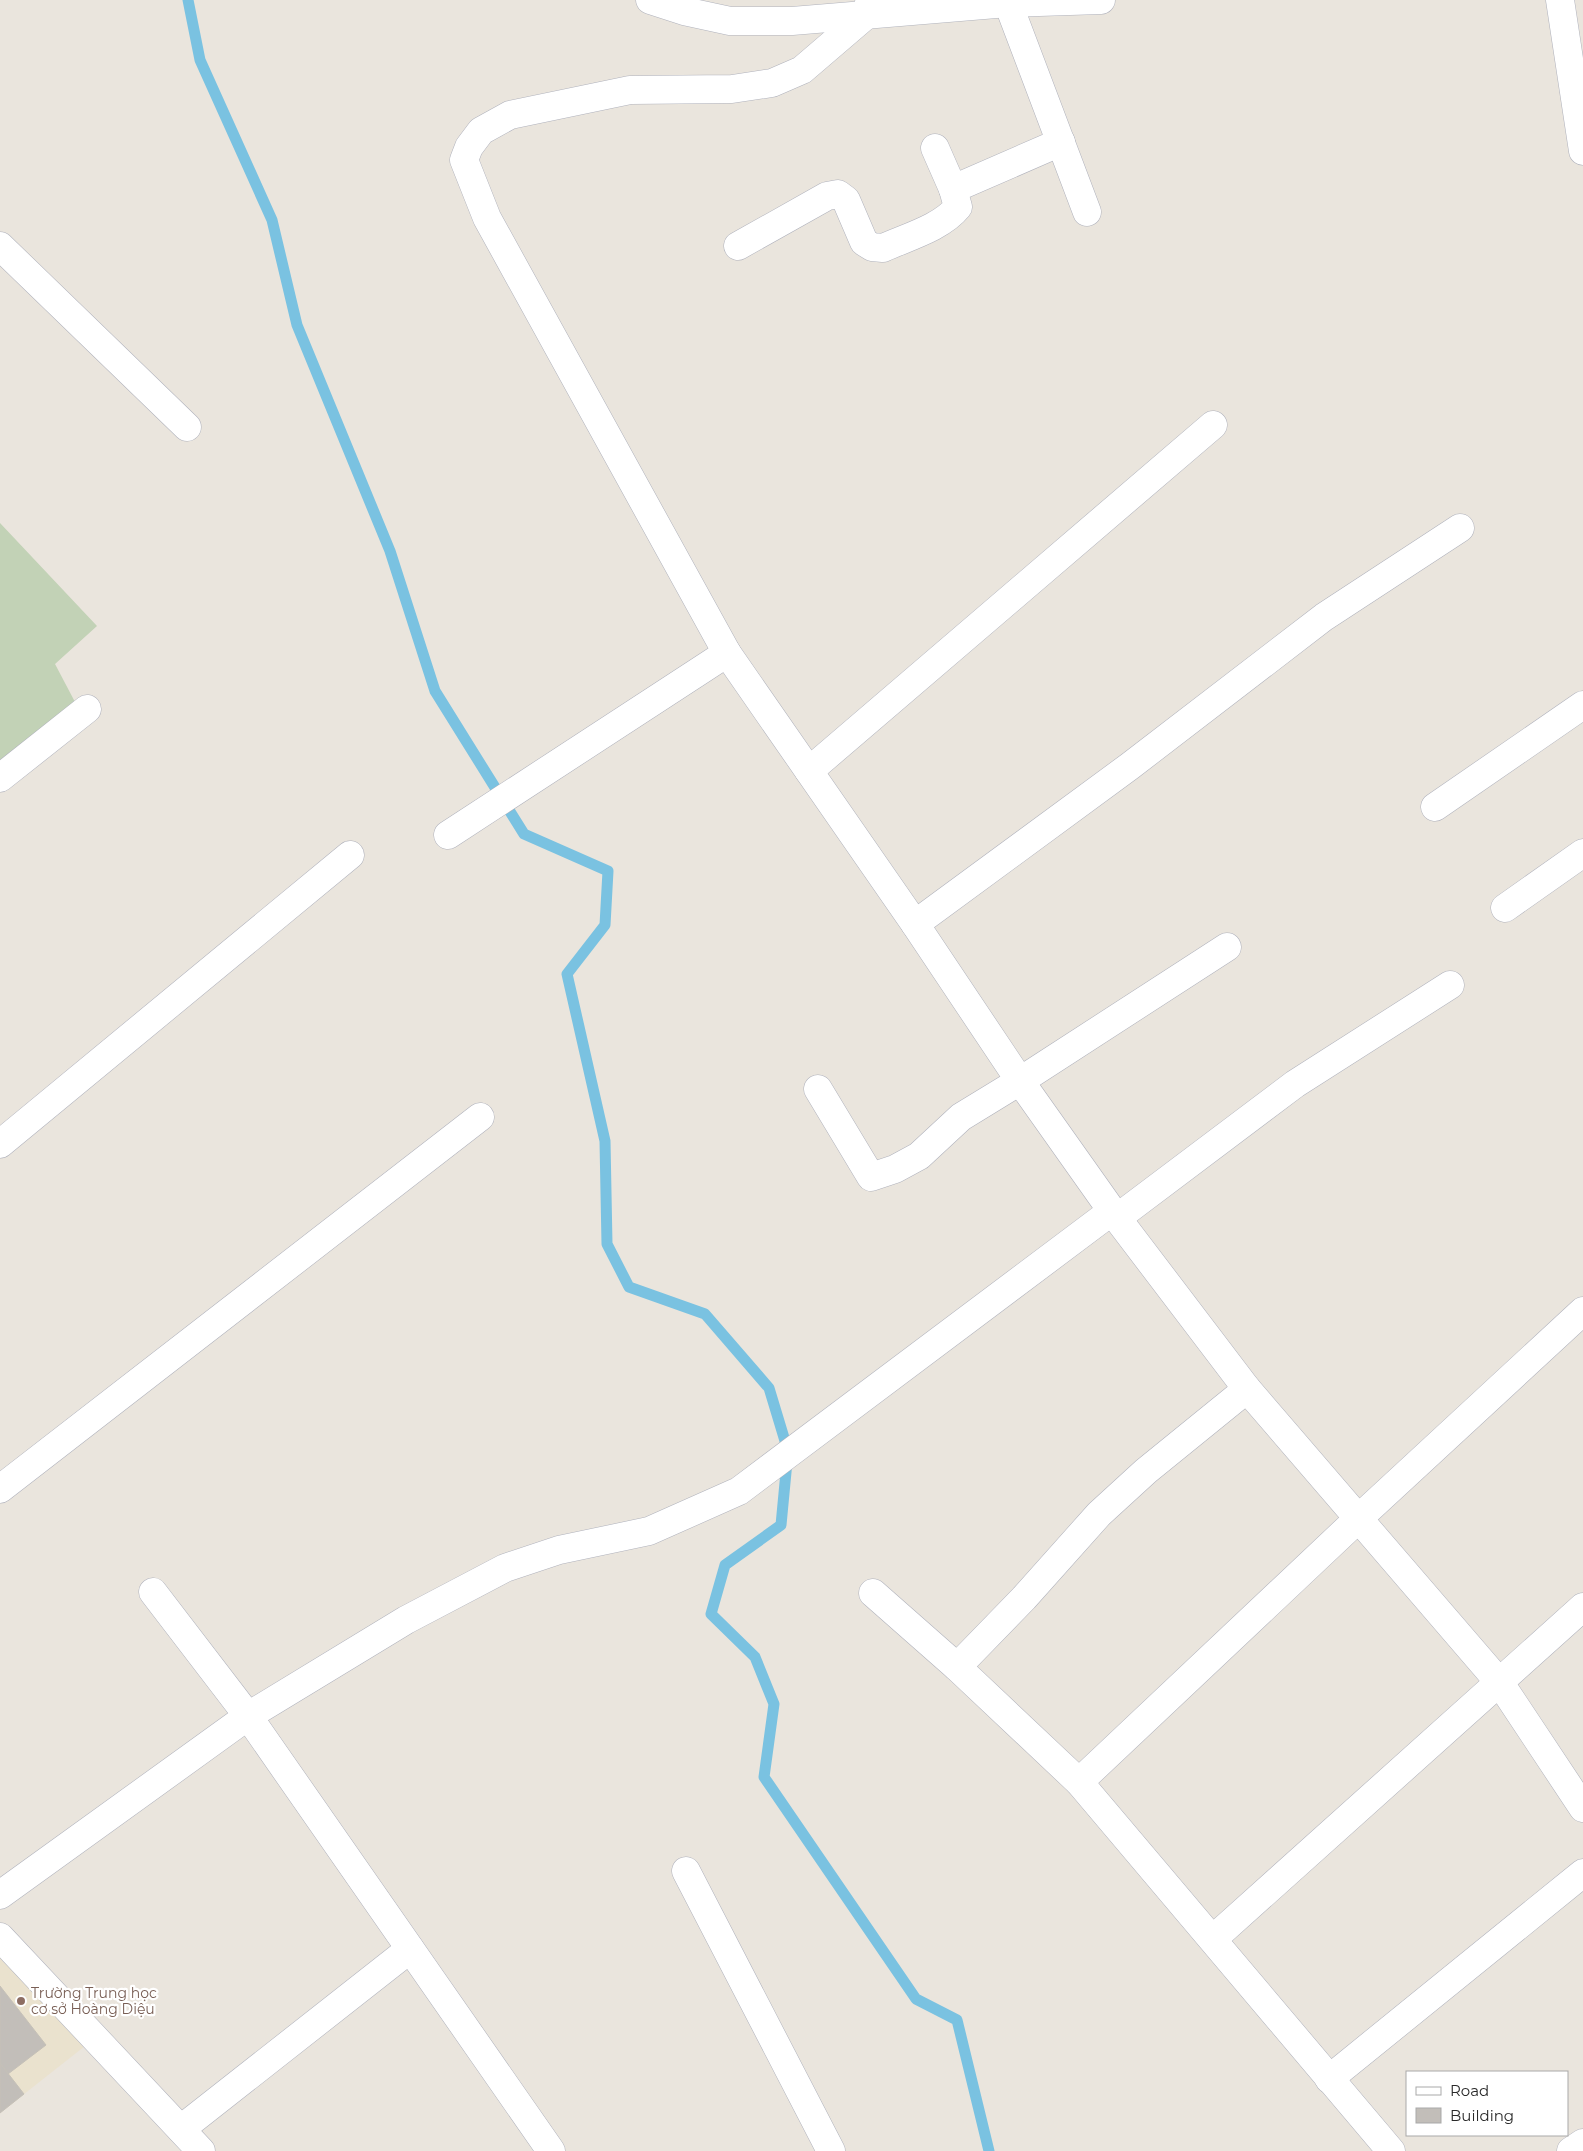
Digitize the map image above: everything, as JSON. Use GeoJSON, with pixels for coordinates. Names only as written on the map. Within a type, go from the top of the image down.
{"type":"FeatureCollection","features":[{"type":"Feature","properties":{"kind":"street"},"geometry":{"type":"LineString","coordinates":[[650,0],[684,11],[730,21],[792,21],[868,8],[1101,0]]}},
{"type":"Feature","properties":{"kind":"street"},"geometry":{"type":"LineString","coordinates":[[1560,0],[1583,152]]}},
{"type":"Feature","properties":{"kind":"street"},"geometry":{"type":"LineString","coordinates":[[1008,3],[1087,212]]}},
{"type":"Feature","properties":{"kind":"street"},"geometry":{"type":"LineString","coordinates":[[868,8],[802,70],[772,83],[732,89],[630,90],[510,115],[481,131],[469,148],[464,160],[487,218],[727,653],[1020,1081],[1115,1214],[1247,1389],[1500,1683],[1583,1808]]}},
{"type":"Feature","properties":{"kind":"street"},"geometry":{"type":"LineString","coordinates":[[953,189],[1061,142]]}},
{"type":"Feature","properties":{"kind":"street"},"geometry":{"type":"LineString","coordinates":[[738,246],[827,196],[838,194],[846,200],[864,242],[872,246],[882,248],[943,221],[958,207],[953,189],[935,148]]}},
{"type":"Feature","properties":{"kind":"street"},"geometry":{"type":"LineString","coordinates":[[0,246],[186,427]]}},
{"type":"Feature","properties":{"kind":"street"},"geometry":{"type":"LineString","coordinates":[[809,771],[1213,425]]}},
{"type":"Feature","properties":{"kind":"street"},"geometry":{"type":"LineString","coordinates":[[914,924],[1130,766],[1324,617],[1460,528]]}},
{"type":"Feature","properties":{"kind":"street"},"geometry":{"type":"LineString","coordinates":[[448,835],[727,653]]}},
{"type":"Feature","properties":{"kind":"street"},"geometry":{"type":"LineString","coordinates":[[1434,807],[1583,705]]}},
{"type":"Feature","properties":{"kind":"street"},"geometry":{"type":"LineString","coordinates":[[0,778],[87,709]]}},
{"type":"Feature","properties":{"kind":"street"},"geometry":{"type":"LineString","coordinates":[[1505,908],[1583,853]]}},
{"type":"Feature","properties":{"kind":"street"},"geometry":{"type":"LineString","coordinates":[[0,1144],[350,855]]}},
{"type":"Feature","properties":{"kind":"street"},"geometry":{"type":"LineString","coordinates":[[818,1089],[871,1177],[895,1169],[920,1156],[961,1117],[1227,947]]}},
{"type":"Feature","properties":{"kind":"street"},"geometry":{"type":"LineString","coordinates":[[0,1895],[248,1716],[406,1620],[505,1568],[558,1550],[649,1531],[739,1491],[1295,1084],[1450,985]]}},
{"type":"Feature","properties":{"kind":"street"},"geometry":{"type":"LineString","coordinates":[[0,1489],[480,1117]]}},
{"type":"Feature","properties":{"kind":"street"},"geometry":{"type":"LineString","coordinates":[[1079,1782],[1359,1518],[1583,1311]]}},
{"type":"Feature","properties":{"kind":"street"},"geometry":{"type":"LineString","coordinates":[[957,1667],[1024,1598],[1099,1514],[1146,1471],[1247,1389]]}},
{"type":"Feature","properties":{"kind":"street"},"geometry":{"type":"LineString","coordinates":[[153,1592],[248,1716],[551,2151]]}},
{"type":"Feature","properties":{"kind":"street"},"geometry":{"type":"LineString","coordinates":[[873,1593],[957,1667],[1079,1782],[1213,1938],[1391,2151]]}},
{"type":"Feature","properties":{"kind":"street"},"geometry":{"type":"LineString","coordinates":[[1213,1938],[1583,1607]]}},
{"type":"Feature","properties":{"kind":"street"},"geometry":{"type":"LineString","coordinates":[[686,1871],[831,2151]]}},
{"type":"Feature","properties":{"kind":"street"},"geometry":{"type":"LineString","coordinates":[[1329,2079],[1583,1873]]}},
{"type":"Feature","properties":{"kind":"street"},"geometry":{"type":"LineString","coordinates":[[0,1937],[201,2151]]}},
{"type":"Feature","properties":{"kind":"street"},"geometry":{"type":"LineString","coordinates":[[181,2129],[410,1949]]}},
{"type":"Feature","properties":{"kind":"street"},"geometry":{"type":"LineString","coordinates":[[1571,2151],[1583,2143]]}},
{"type":"Feature","properties":{"kind":"shaded area","name":"Trường Trung học cơ sở Hoàng Diệu"},"geometry":{"type":"Polygon","coordinates":[[[0,1956],[85,2046],[0,2113],[0,1956]]]}},
{"type":"Feature","properties":{"kind":"green space"},"geometry":{"type":"Polygon","coordinates":[[[0,523],[97,626],[55,664],[75,702],[0,760],[0,523]]]}},
{"type":"Feature","properties":{"kind":"building"},"geometry":{"type":"Polygon","coordinates":[[[0,1986],[46,2045],[8,2074],[0,2063],[0,1986]]]}},
{"type":"Feature","properties":{"kind":"building"},"geometry":{"type":"Polygon","coordinates":[[[0,2063],[24,2094],[0,2113],[0,2063]]]}},
{"type":"Feature","properties":{"kind":"waterway"},"geometry":{"type":"LineString","coordinates":[[188,0],[200,60],[272,220],[297,325],[390,551],[435,691],[524,834],[608,871],[605,925],[567,974],[605,1141],[607,1244],[629,1287],[705,1314],[769,1388],[788,1451],[781,1525],[725,1565],[711,1614],[755,1657],[774,1704],[764,1777],[916,1999],[957,2020],[989,2151]]}},
{"type":"Feature","properties":{"kind":"place","name":"Trường Trung học cơ sở Hoàng Diệu"},"geometry":{"type":"Point","coordinates":[21,2001]}}]}
